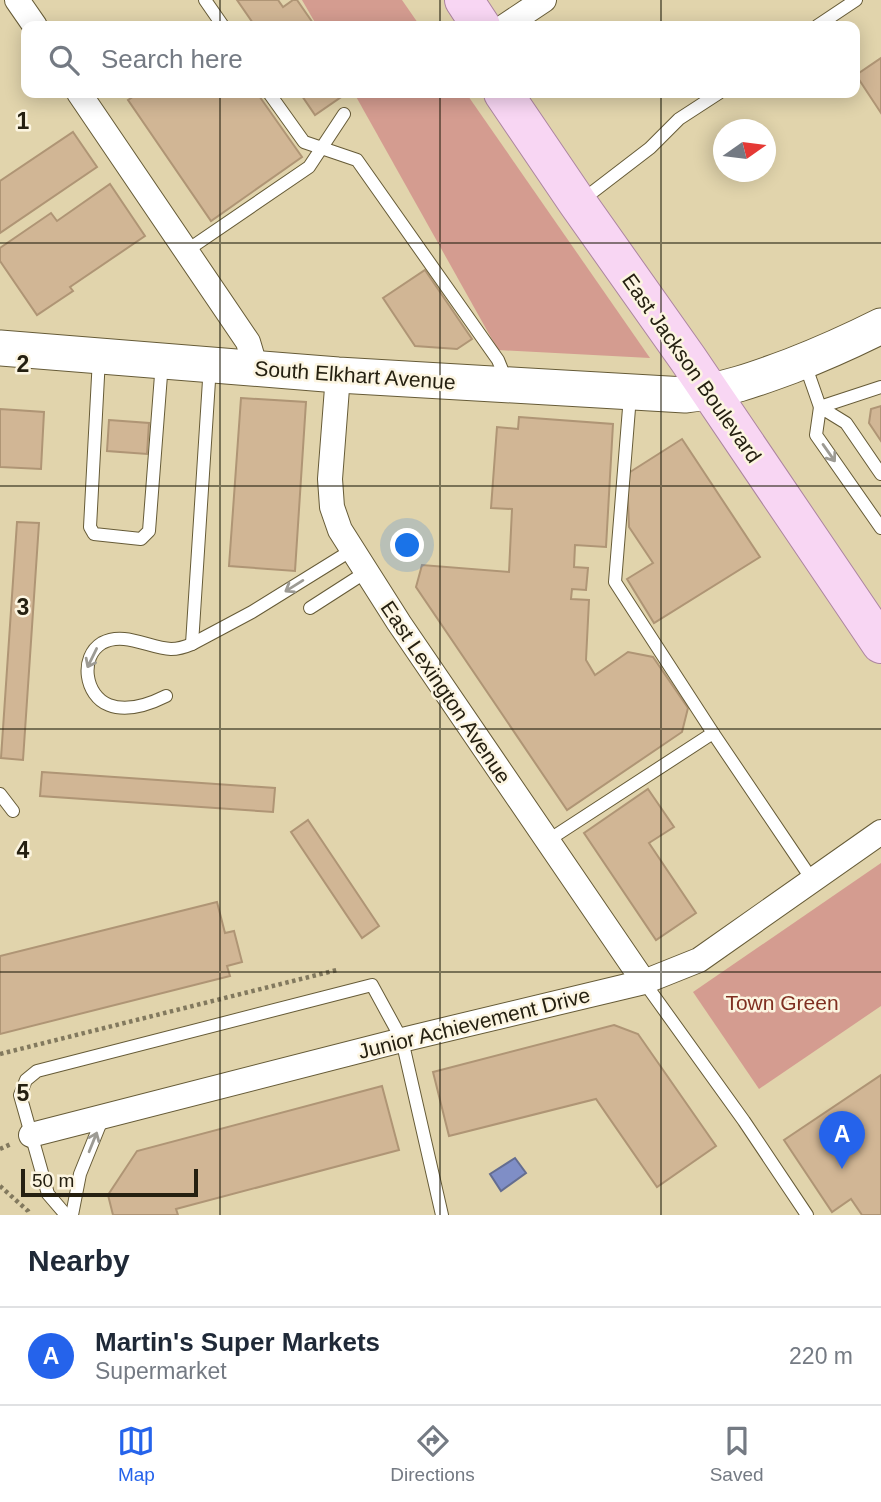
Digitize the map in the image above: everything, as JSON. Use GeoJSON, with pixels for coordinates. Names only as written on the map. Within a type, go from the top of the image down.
{"type":"FeatureCollection","features":[{"type":"Feature","properties":{"kind":"main road"},"geometry":{"type":"LineString","coordinates":[[440,0],[454,21]]}},
{"type":"Feature","properties":{"kind":"main road"},"geometry":{"type":"LineString","coordinates":[[464,0],[478,21]]}},
{"type":"Feature","properties":{"kind":"main road","name":"East Jackson Boulevard"},"geometry":{"type":"LineString","coordinates":[[506,98],[577,202],[720,390],[750,420],[881,609]]}},
{"type":"Feature","properties":{"kind":"main road","name":"East Jackson Boulevard"},"geometry":{"type":"LineString","coordinates":[[530,98],[594,191],[881,644]]}},
{"type":"Feature","properties":{"kind":"main road"},"geometry":{"type":"LineString","coordinates":[[840,346],[881,326]]}},
{"type":"Feature","properties":{"kind":"main road"},"geometry":{"type":"LineString","coordinates":[[840,346],[881,341]]}},
{"type":"Feature","properties":{"kind":"main road","name":"South Elkhart Avenue"},"geometry":{"type":"LineString","coordinates":[[0,348],[338,375],[685,395],[747,383],[840,346]]}},
{"type":"Feature","properties":{"kind":"street"},"geometry":{"type":"LineString","coordinates":[[18,0],[32,21]]}},
{"type":"Feature","properties":{"kind":"street"},"geometry":{"type":"LineString","coordinates":[[512,21],[544,0]]}},
{"type":"Feature","properties":{"kind":"street"},"geometry":{"type":"LineString","coordinates":[[82,98],[248,342],[257,369]]}},
{"type":"Feature","properties":{"kind":"street","name":"East Lexington Avenue"},"geometry":{"type":"LineString","coordinates":[[338,375],[330,479],[332,507],[340,530],[399,623],[644,982]]}},
{"type":"Feature","properties":{"kind":"street","name":"Junior Achievement Drive"},"geometry":{"type":"LineString","coordinates":[[31,1135],[402,1040],[644,982],[699,960],[881,832]]}},
{"type":"Feature","properties":{"kind":"lane"},"geometry":{"type":"LineString","coordinates":[[205,0],[220,21]]}},
{"type":"Feature","properties":{"kind":"lane"},"geometry":{"type":"LineString","coordinates":[[824,21],[856,0]]}},
{"type":"Feature","properties":{"kind":"lane"},"geometry":{"type":"LineString","coordinates":[[273,98],[304,142],[357,160],[498,360],[508,385]]}},
{"type":"Feature","properties":{"kind":"lane"},"geometry":{"type":"LineString","coordinates":[[594,191],[650,148],[679,119],[711,98]]}},
{"type":"Feature","properties":{"kind":"lane"},"geometry":{"type":"LineString","coordinates":[[186,251],[309,167],[344,114]]}},
{"type":"Feature","properties":{"kind":"lane"},"geometry":{"type":"LineString","coordinates":[[99,356],[90,527],[94,534],[141,539],[149,531],[162,361]]}},
{"type":"Feature","properties":{"kind":"lane"},"geometry":{"type":"LineString","coordinates":[[803,361],[820,407],[816,435],[881,528]]}},
{"type":"Feature","properties":{"kind":"lane"},"geometry":{"type":"LineString","coordinates":[[192,644],[209,365]]}},
{"type":"Feature","properties":{"kind":"lane"},"geometry":{"type":"LineString","coordinates":[[820,407],[881,387]]}},
{"type":"Feature","properties":{"kind":"lane"},"geometry":{"type":"LineString","coordinates":[[630,392],[615,582],[813,881]]}},
{"type":"Feature","properties":{"kind":"lane"},"geometry":{"type":"LineString","coordinates":[[820,407],[846,423],[881,474]]}},
{"type":"Feature","properties":{"kind":"lane"},"geometry":{"type":"LineString","coordinates":[[166,696],[134,706],[108,705],[97,697],[91,686],[87,667],[89,659],[95,649],[104,642],[119,639],[169,649],[183,648],[252,612],[352,550]]}},
{"type":"Feature","properties":{"kind":"lane"},"geometry":{"type":"LineString","coordinates":[[310,608],[366,572]]}},
{"type":"Feature","properties":{"kind":"lane"},"geometry":{"type":"LineString","coordinates":[[547,841],[713,733]]}},
{"type":"Feature","properties":{"kind":"lane"},"geometry":{"type":"LineString","coordinates":[[0,794],[13,811]]}},
{"type":"Feature","properties":{"kind":"lane"},"geometry":{"type":"LineString","coordinates":[[644,982],[744,1121],[807,1215]]}},
{"type":"Feature","properties":{"kind":"lane"},"geometry":{"type":"LineString","coordinates":[[103,1117],[80,1174],[69,1215],[48,1194],[20,1096],[26,1080],[37,1071],[372,985],[402,1040],[442,1215]]}},
{"type":"Feature","properties":{"kind":"path"},"geometry":{"type":"LineString","coordinates":[[0,1054],[337,970]]}},
{"type":"Feature","properties":{"kind":"path"},"geometry":{"type":"LineString","coordinates":[[0,1186],[30,1215]]}},
{"type":"Feature","properties":{"kind":"green space"},"geometry":{"type":"Polygon","coordinates":[[[302,0],[402,0],[417,21],[314,21],[302,0]]]}},
{"type":"Feature","properties":{"kind":"green space"},"geometry":{"type":"Polygon","coordinates":[[[357,98],[469,98],[650,358],[498,350],[357,98]]]}},
{"type":"Feature","properties":{"kind":"green space","name":"Town Green"},"geometry":{"type":"Polygon","coordinates":[[[881,863],[881,1006],[759,1089],[693,992],[881,863]]]}},
{"type":"Feature","properties":{"kind":"water"},"geometry":{"type":"Polygon","coordinates":[[[515,1158],[526,1173],[501,1191],[490,1174],[515,1158]]]}},
{"type":"Feature","properties":{"kind":"building"},"geometry":{"type":"Polygon","coordinates":[[[237,0],[278,0],[283,7],[297,0],[312,21],[252,21],[237,0]]]}},
{"type":"Feature","properties":{"kind":"building"},"geometry":{"type":"Polygon","coordinates":[[[881,58],[881,113],[860,81],[860,72],[881,58]]]}},
{"type":"Feature","properties":{"kind":"building"},"geometry":{"type":"Polygon","coordinates":[[[261,98],[302,157],[211,221],[128,100],[261,98]]]}},
{"type":"Feature","properties":{"kind":"building"},"geometry":{"type":"Polygon","coordinates":[[[303,98],[340,98],[315,115],[303,98]]]}},
{"type":"Feature","properties":{"kind":"building"},"geometry":{"type":"Polygon","coordinates":[[[73,132],[97,167],[0,233],[0,181],[73,132]]]}},
{"type":"Feature","properties":{"kind":"building"},"geometry":{"type":"Polygon","coordinates":[[[110,184],[145,236],[70,287],[73,291],[37,315],[0,261],[0,248],[51,213],[57,221],[110,184]]]}},
{"type":"Feature","properties":{"kind":"building"},"geometry":{"type":"Polygon","coordinates":[[[425,270],[472,339],[457,349],[415,346],[383,298],[425,270]]]}},
{"type":"Feature","properties":{"kind":"building"},"geometry":{"type":"Polygon","coordinates":[[[241,398],[306,402],[295,571],[229,566],[241,398]]]}},
{"type":"Feature","properties":{"kind":"building"},"geometry":{"type":"Polygon","coordinates":[[[881,406],[881,441],[869,423],[871,409],[881,406]]]}},
{"type":"Feature","properties":{"kind":"building"},"geometry":{"type":"Polygon","coordinates":[[[0,409],[44,412],[41,469],[0,467],[0,409]]]}},
{"type":"Feature","properties":{"kind":"building"},"geometry":{"type":"Polygon","coordinates":[[[519,417],[613,424],[606,547],[575,545],[574,567],[588,568],[586,590],[572,589],[571,599],[589,600],[586,660],[595,675],[628,652],[653,657],[688,708],[682,732],[567,810],[416,587],[422,565],[509,572],[512,509],[491,508],[497,427],[518,429],[519,417]]]}},
{"type":"Feature","properties":{"kind":"building"},"geometry":{"type":"Polygon","coordinates":[[[109,420],[149,423],[147,454],[107,451],[109,420]]]}},
{"type":"Feature","properties":{"kind":"building"},"geometry":{"type":"Polygon","coordinates":[[[682,439],[760,557],[654,623],[627,579],[653,563],[629,527],[627,474],[682,439]]]}},
{"type":"Feature","properties":{"kind":"building"},"geometry":{"type":"Polygon","coordinates":[[[17,522],[39,523],[23,760],[1,758],[17,522]]]}},
{"type":"Feature","properties":{"kind":"building"},"geometry":{"type":"Polygon","coordinates":[[[42,772],[275,788],[273,812],[40,796],[42,772]]]}},
{"type":"Feature","properties":{"kind":"building"},"geometry":{"type":"Polygon","coordinates":[[[648,789],[674,827],[649,843],[696,913],[656,940],[584,833],[648,789]]]}},
{"type":"Feature","properties":{"kind":"building"},"geometry":{"type":"Polygon","coordinates":[[[308,820],[379,926],[362,938],[291,832],[308,820]]]}},
{"type":"Feature","properties":{"kind":"building"},"geometry":{"type":"Polygon","coordinates":[[[217,902],[225,933],[234,931],[242,962],[227,966],[230,976],[0,1034],[0,956],[217,902]]]}},
{"type":"Feature","properties":{"kind":"building"},"geometry":{"type":"Polygon","coordinates":[[[614,1025],[638,1034],[716,1146],[657,1187],[596,1099],[449,1136],[433,1072],[614,1025]]]}},
{"type":"Feature","properties":{"kind":"building"},"geometry":{"type":"Polygon","coordinates":[[[881,1075],[881,1215],[862,1215],[851,1199],[832,1212],[784,1140],[881,1075]]]}},
{"type":"Feature","properties":{"kind":"building"},"geometry":{"type":"Polygon","coordinates":[[[382,1086],[399,1150],[176,1209],[178,1215],[113,1215],[108,1195],[137,1151],[382,1086]]]}},
{"type":"Feature","properties":{"kind":"place","name":"Martin's Super Markets"},"geometry":{"type":"Point","coordinates":[842,1169]}}]}
